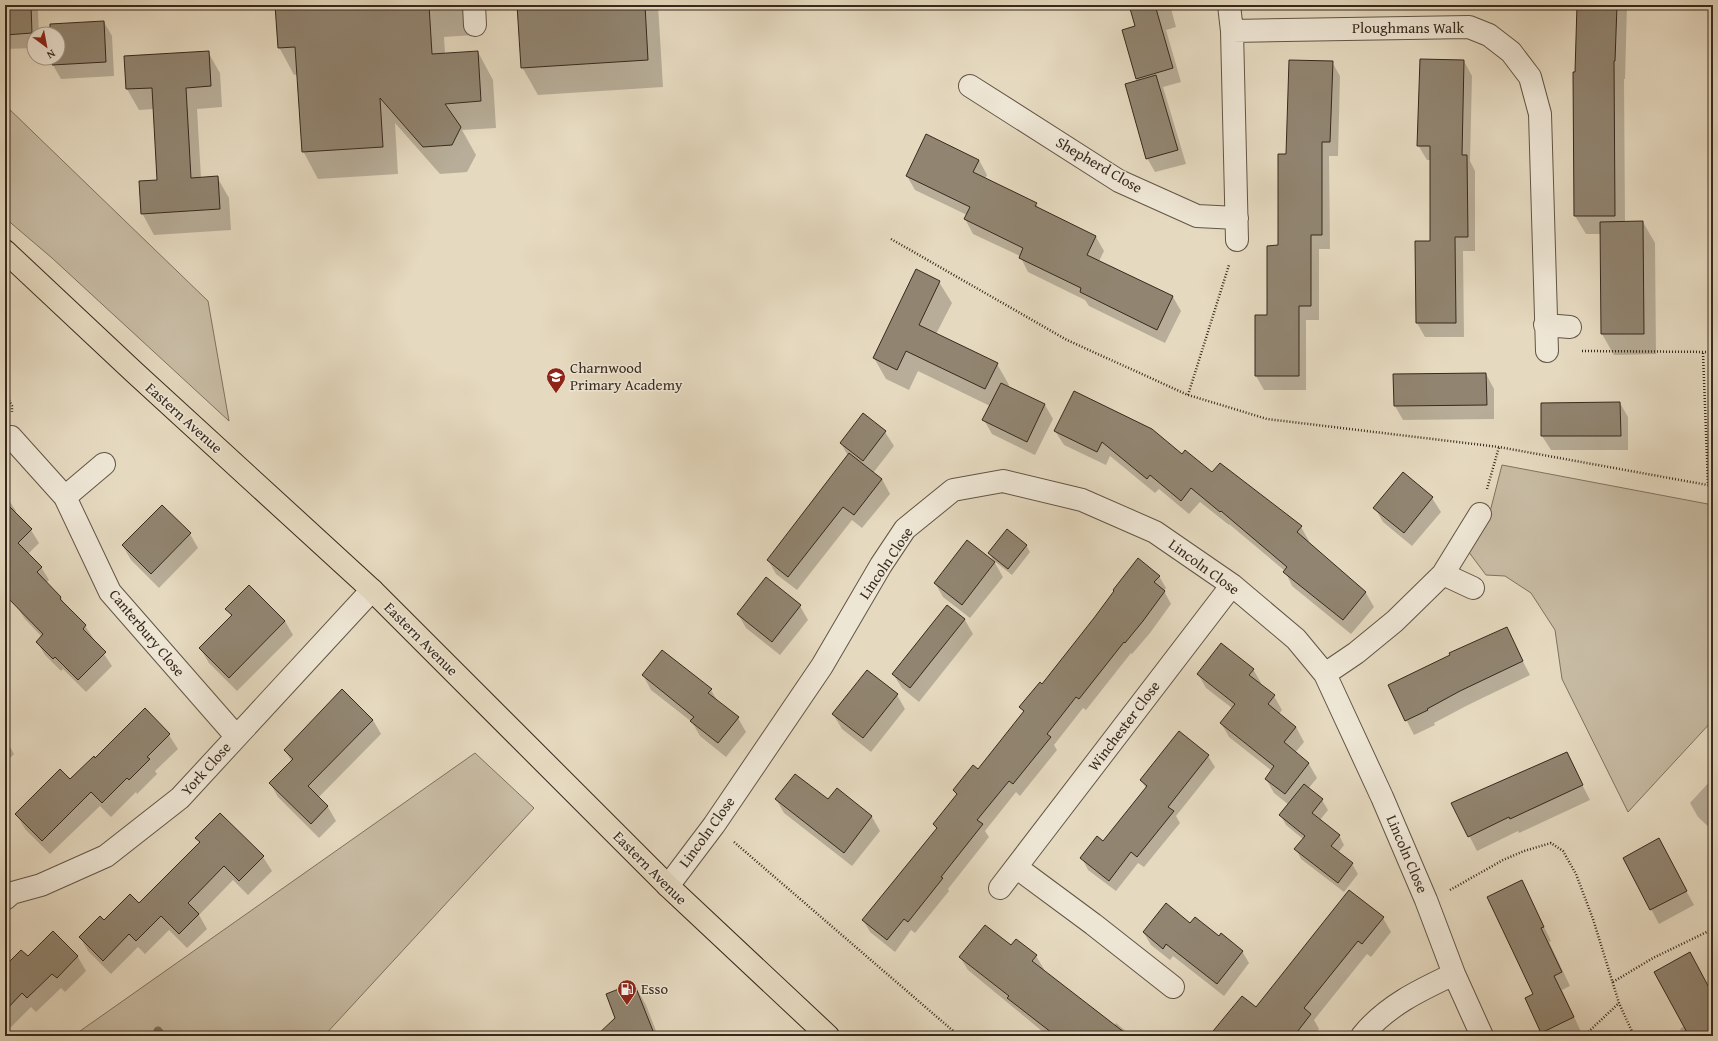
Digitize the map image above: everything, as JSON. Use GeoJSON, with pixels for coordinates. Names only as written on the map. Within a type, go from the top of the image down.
{"type":"FeatureCollection","features":[{"type":"Feature","properties":{"kind":"highway","name":"Eastern Avenue"},"geometry":{"type":"LineString","coordinates":[[5,251],[145,383],[372,590],[668,886],[828,1036]]}},
{"type":"Feature","properties":{"kind":"street"},"geometry":{"type":"LineString","coordinates":[[1229,5],[1232,31],[1238,240]]}},
{"type":"Feature","properties":{"kind":"street","name":"Ploughmans Walk"},"geometry":{"type":"LineString","coordinates":[[1232,31],[1469,27],[1489,35],[1511,52],[1530,77],[1540,114],[1545,325],[1547,351]]}},
{"type":"Feature","properties":{"kind":"street","name":"Shepherd Close"},"geometry":{"type":"LineString","coordinates":[[970,86],[1119,181],[1197,216],[1238,218]]}},
{"type":"Feature","properties":{"kind":"street"},"geometry":{"type":"LineString","coordinates":[[1545,325],[1570,327]]}},
{"type":"Feature","properties":{"kind":"street","name":"Canterbury Close"},"geometry":{"type":"LineString","coordinates":[[11,437],[65,497],[110,592],[236,736]]}},
{"type":"Feature","properties":{"kind":"street"},"geometry":{"type":"LineString","coordinates":[[65,497],[104,464]]}},
{"type":"Feature","properties":{"kind":"street","name":"Lincoln Close"},"geometry":{"type":"LineString","coordinates":[[668,886],[714,825],[822,666],[881,565],[905,528],[953,490],[1002,481],[1082,500],[1155,532],[1232,585],[1296,639],[1325,674],[1382,797],[1426,900],[1454,974],[1482,1036]]}},
{"type":"Feature","properties":{"kind":"street"},"geometry":{"type":"LineString","coordinates":[[1325,674],[1356,653],[1395,621],[1443,574],[1480,514]]}},
{"type":"Feature","properties":{"kind":"street"},"geometry":{"type":"LineString","coordinates":[[1443,574],[1473,588]]}},
{"type":"Feature","properties":{"kind":"street","name":"Winchester Close"},"geometry":{"type":"LineString","coordinates":[[1000,888],[1232,585]]}},
{"type":"Feature","properties":{"kind":"street","name":"York Close"},"geometry":{"type":"LineString","coordinates":[[7,892],[41,885],[106,856],[180,798],[372,590]]}},
{"type":"Feature","properties":{"kind":"street"},"geometry":{"type":"LineString","coordinates":[[1016,867],[1093,924],[1173,987]]}},
{"type":"Feature","properties":{"kind":"street"},"geometry":{"type":"LineString","coordinates":[[1362,1036],[1370,1026],[1390,1009],[1419,990],[1454,974]]}},
{"type":"Feature","properties":{"kind":"path"},"geometry":{"type":"LineString","coordinates":[[891,239],[1066,340],[1188,395],[1267,419],[1499,447],[1713,486]]}},
{"type":"Feature","properties":{"kind":"path"},"geometry":{"type":"LineString","coordinates":[[1188,395],[1238,240]]}},
{"type":"Feature","properties":{"kind":"path"},"geometry":{"type":"LineString","coordinates":[[1547,351],[1713,352]]}},
{"type":"Feature","properties":{"kind":"path"},"geometry":{"type":"LineString","coordinates":[[1703,353],[1708,485]]}},
{"type":"Feature","properties":{"kind":"path"},"geometry":{"type":"LineString","coordinates":[[1480,514],[1499,447]]}},
{"type":"Feature","properties":{"kind":"path"},"geometry":{"type":"LineString","coordinates":[[714,825],[959,1036]]}},
{"type":"Feature","properties":{"kind":"path"},"geometry":{"type":"LineString","coordinates":[[1426,900],[1456,887],[1503,860],[1551,842],[1563,851],[1576,874],[1593,919],[1619,1003],[1634,1036]]}},
{"type":"Feature","properties":{"kind":"path"},"geometry":{"type":"LineString","coordinates":[[1613,982],[1653,958],[1713,929]]}},
{"type":"Feature","properties":{"kind":"path"},"geometry":{"type":"LineString","coordinates":[[1584,1036],[1619,1003]]}},
{"type":"Feature","properties":{"kind":"shaded area"},"geometry":{"type":"Polygon","coordinates":[[[5,105],[208,301],[229,421],[52,258],[5,218],[5,105]]]}},
{"type":"Feature","properties":{"kind":"shaded area"},"geometry":{"type":"Polygon","coordinates":[[[1502,465],[1713,505],[1713,720],[1628,812],[1562,679],[1555,630],[1531,593],[1505,576],[1486,575],[1465,547],[1491,508],[1502,465]]]}},
{"type":"Feature","properties":{"kind":"shaded area"},"geometry":{"type":"Polygon","coordinates":[[[475,753],[534,808],[324,1036],[73,1036],[475,753]]]}},
{"type":"Feature","properties":{"kind":"building"},"geometry":{"type":"Polygon","coordinates":[[[5,5],[31,5],[32,26],[26,26],[26,33],[5,35],[5,5]]]}},
{"type":"Feature","properties":{"kind":"building"},"geometry":{"type":"Polygon","coordinates":[[[275,5],[429,5],[432,54],[478,51],[481,101],[445,104],[461,127],[452,145],[423,147],[380,98],[383,147],[302,152],[295,47],[278,48],[275,5]]]}},
{"type":"Feature","properties":{"kind":"building"},"geometry":{"type":"Polygon","coordinates":[[[517,5],[645,5],[648,60],[521,68],[517,5]]]}},
{"type":"Feature","properties":{"kind":"building"},"geometry":{"type":"Polygon","coordinates":[[[1129,5],[1155,5],[1173,68],[1136,79],[1122,30],[1135,26],[1129,5]]]}},
{"type":"Feature","properties":{"kind":"building"},"geometry":{"type":"Polygon","coordinates":[[[1577,5],[1617,5],[1614,61],[1615,216],[1574,216],[1573,72],[1575,72],[1577,5]]]}},
{"type":"Feature","properties":{"kind":"building"},"geometry":{"type":"Polygon","coordinates":[[[104,21],[106,62],[66,64],[66,26],[50,26],[50,24],[104,21]]]}},
{"type":"Feature","properties":{"kind":"building"},"geometry":{"type":"Polygon","coordinates":[[[209,51],[211,86],[186,88],[191,178],[218,176],[220,209],[141,214],[139,181],[157,180],[152,88],[126,89],[124,56],[209,51]]]}},
{"type":"Feature","properties":{"kind":"building"},"geometry":{"type":"Polygon","coordinates":[[[1420,59],[1464,60],[1462,155],[1467,155],[1468,237],[1455,237],[1456,323],[1416,323],[1415,241],[1430,241],[1430,146],[1417,146],[1420,59]]]}},
{"type":"Feature","properties":{"kind":"building"},"geometry":{"type":"Polygon","coordinates":[[[1289,60],[1333,61],[1330,142],[1322,142],[1322,235],[1311,235],[1311,306],[1299,306],[1299,376],[1255,376],[1255,315],[1267,315],[1267,246],[1278,245],[1278,154],[1286,154],[1289,60]]]}},
{"type":"Feature","properties":{"kind":"building"},"geometry":{"type":"Polygon","coordinates":[[[1156,75],[1178,150],[1146,159],[1125,84],[1156,75]]]}},
{"type":"Feature","properties":{"kind":"building"},"geometry":{"type":"Polygon","coordinates":[[[926,134],[979,160],[973,172],[1037,203],[1035,206],[1096,236],[1087,255],[1173,296],[1157,330],[1080,292],[1081,288],[1019,258],[1023,248],[964,219],[970,207],[906,176],[926,134]]]}},
{"type":"Feature","properties":{"kind":"building"},"geometry":{"type":"Polygon","coordinates":[[[1643,221],[1644,334],[1601,334],[1600,222],[1643,221]]]}},
{"type":"Feature","properties":{"kind":"building"},"geometry":{"type":"Polygon","coordinates":[[[916,269],[940,281],[919,325],[998,363],[985,389],[906,351],[897,370],[873,358],[916,269]]]}},
{"type":"Feature","properties":{"kind":"building"},"geometry":{"type":"Polygon","coordinates":[[[1486,373],[1487,405],[1394,406],[1393,374],[1486,373]]]}},
{"type":"Feature","properties":{"kind":"building"},"geometry":{"type":"Polygon","coordinates":[[[1001,383],[1045,404],[1027,442],[982,420],[1001,383]]]}},
{"type":"Feature","properties":{"kind":"building"},"geometry":{"type":"Polygon","coordinates":[[[1074,391],[1152,429],[1182,454],[1185,450],[1212,472],[1220,463],[1302,526],[1297,532],[1366,592],[1343,620],[1283,572],[1287,567],[1221,511],[1220,512],[1191,488],[1181,501],[1150,475],[1147,479],[1102,442],[1097,452],[1054,431],[1074,391]]]}},
{"type":"Feature","properties":{"kind":"building"},"geometry":{"type":"Polygon","coordinates":[[[1620,402],[1621,436],[1541,436],[1541,403],[1620,402]]]}},
{"type":"Feature","properties":{"kind":"building"},"geometry":{"type":"Polygon","coordinates":[[[863,413],[886,431],[863,461],[840,443],[863,413]]]}},
{"type":"Feature","properties":{"kind":"building"},"geometry":{"type":"Polygon","coordinates":[[[849,453],[882,479],[854,515],[843,507],[788,577],[767,560],[849,453]]]}},
{"type":"Feature","properties":{"kind":"building"},"geometry":{"type":"Polygon","coordinates":[[[1403,472],[1433,497],[1404,533],[1373,508],[1403,472]]]}},
{"type":"Feature","properties":{"kind":"building"},"geometry":{"type":"Polygon","coordinates":[[[5,502],[32,529],[18,543],[42,567],[37,572],[61,597],[60,599],[86,625],[83,629],[106,652],[78,680],[55,657],[53,659],[36,642],[43,634],[5,595],[5,502]]]}},
{"type":"Feature","properties":{"kind":"building"},"geometry":{"type":"Polygon","coordinates":[[[162,505],[191,533],[151,574],[122,545],[162,505]]]}},
{"type":"Feature","properties":{"kind":"building"},"geometry":{"type":"Polygon","coordinates":[[[1007,529],[1027,545],[1008,569],[988,553],[1007,529]]]}},
{"type":"Feature","properties":{"kind":"building"},"geometry":{"type":"Polygon","coordinates":[[[967,540],[995,562],[962,605],[934,583],[967,540]]]}},
{"type":"Feature","properties":{"kind":"building"},"geometry":{"type":"Polygon","coordinates":[[[1138,558],[1160,576],[1154,582],[1165,591],[1143,621],[1125,643],[1124,642],[1079,699],[1076,697],[1047,734],[1051,737],[1013,784],[1009,781],[977,820],[983,824],[908,922],[904,919],[887,940],[862,920],[937,828],[933,824],[957,794],[953,790],[973,765],[978,769],[1024,711],[1019,707],[1040,682],[1042,684],[1094,618],[1114,591],[1113,590],[1138,558]]]}},
{"type":"Feature","properties":{"kind":"building"},"geometry":{"type":"Polygon","coordinates":[[[766,577],[801,605],[772,642],[737,614],[766,577]]]}},
{"type":"Feature","properties":{"kind":"building"},"geometry":{"type":"Polygon","coordinates":[[[249,585],[285,621],[229,678],[199,648],[232,615],[225,609],[249,585]]]}},
{"type":"Feature","properties":{"kind":"building"},"geometry":{"type":"Polygon","coordinates":[[[947,605],[965,619],[910,688],[892,674],[947,605]]]}},
{"type":"Feature","properties":{"kind":"building"},"geometry":{"type":"Polygon","coordinates":[[[1507,627],[1523,661],[1460,691],[1427,709],[1428,710],[1405,721],[1388,685],[1450,655],[1449,653],[1507,627]]]}},
{"type":"Feature","properties":{"kind":"building"},"geometry":{"type":"Polygon","coordinates":[[[1221,643],[1254,669],[1249,675],[1275,695],[1268,704],[1296,727],[1284,742],[1309,763],[1285,794],[1265,779],[1274,766],[1220,723],[1235,704],[1197,674],[1221,643]]]}},
{"type":"Feature","properties":{"kind":"building"},"geometry":{"type":"Polygon","coordinates":[[[662,650],[712,689],[708,693],[739,717],[718,743],[690,721],[694,717],[642,675],[662,650]]]}},
{"type":"Feature","properties":{"kind":"building"},"geometry":{"type":"Polygon","coordinates":[[[867,670],[898,694],[863,738],[832,714],[867,670]]]}},
{"type":"Feature","properties":{"kind":"building"},"geometry":{"type":"Polygon","coordinates":[[[342,689],[373,720],[308,786],[328,806],[311,824],[269,783],[293,759],[284,750],[342,689]]]}},
{"type":"Feature","properties":{"kind":"building"},"geometry":{"type":"Polygon","coordinates":[[[145,708],[170,734],[147,757],[150,759],[129,780],[127,778],[102,803],[91,792],[42,841],[15,814],[60,769],[70,779],[94,756],[95,758],[145,708]]]}},
{"type":"Feature","properties":{"kind":"building"},"geometry":{"type":"Polygon","coordinates":[[[1179,731],[1209,755],[1168,807],[1174,811],[1137,857],[1131,852],[1109,881],[1080,858],[1097,836],[1103,841],[1147,786],[1140,780],[1179,731]]]}},
{"type":"Feature","properties":{"kind":"building"},"geometry":{"type":"Polygon","coordinates":[[[1567,752],[1583,785],[1510,819],[1509,817],[1468,837],[1451,803],[1567,752]]]}},
{"type":"Feature","properties":{"kind":"building"},"geometry":{"type":"Polygon","coordinates":[[[795,774],[828,799],[837,788],[872,816],[844,853],[775,799],[795,774]]]}},
{"type":"Feature","properties":{"kind":"building"},"geometry":{"type":"Polygon","coordinates":[[[1304,784],[1323,799],[1312,813],[1340,835],[1331,846],[1353,863],[1338,883],[1294,849],[1305,836],[1279,815],[1304,784]]]}},
{"type":"Feature","properties":{"kind":"building"},"geometry":{"type":"Polygon","coordinates":[[[220,813],[264,856],[239,881],[224,866],[188,903],[199,914],[179,934],[161,916],[136,941],[129,934],[103,961],[79,937],[100,916],[104,920],[130,894],[139,903],[200,842],[195,838],[220,813]]]}},
{"type":"Feature","properties":{"kind":"building"},"geometry":{"type":"Polygon","coordinates":[[[1659,838],[1687,891],[1650,910],[1623,858],[1659,838]]]}},
{"type":"Feature","properties":{"kind":"building"},"geometry":{"type":"Polygon","coordinates":[[[1522,880],[1544,927],[1541,928],[1562,972],[1554,976],[1574,1017],[1541,1033],[1525,998],[1533,994],[1487,897],[1522,880]]]}},
{"type":"Feature","properties":{"kind":"building"},"geometry":{"type":"Polygon","coordinates":[[[1349,890],[1384,917],[1362,944],[1358,941],[1304,1008],[1311,1014],[1294,1036],[1209,1036],[1242,996],[1256,1007],[1349,890]]]}},
{"type":"Feature","properties":{"kind":"building"},"geometry":{"type":"Polygon","coordinates":[[[1166,903],[1190,923],[1195,917],[1219,936],[1221,933],[1243,951],[1217,984],[1166,944],[1163,949],[1143,932],[1166,903]]]}},
{"type":"Feature","properties":{"kind":"building"},"geometry":{"type":"Polygon","coordinates":[[[985,925],[1011,945],[1016,939],[1037,955],[1032,961],[1129,1036],[1056,1036],[1007,998],[1009,996],[959,957],[985,925]]]}},
{"type":"Feature","properties":{"kind":"building"},"geometry":{"type":"Polygon","coordinates":[[[53,931],[78,956],[57,978],[52,974],[27,998],[22,993],[5,1011],[5,966],[21,950],[28,956],[53,931]]]}},
{"type":"Feature","properties":{"kind":"building"},"geometry":{"type":"Polygon","coordinates":[[[1690,952],[1713,995],[1713,1036],[1689,1036],[1654,972],[1690,952]]]}},
{"type":"Feature","properties":{"kind":"building","name":"Esso"},"geometry":{"type":"Polygon","coordinates":[[[634,983],[655,1036],[596,1036],[615,1018],[606,994],[634,983]]]}},
{"type":"Feature","properties":{"kind":"waterway"},"geometry":{"type":"LineString","coordinates":[[158,1031],[162,1036]]}},
{"type":"Feature","properties":{"kind":"place","name":"Charnwood Primary Academy"},"geometry":{"type":"Point","coordinates":[556,394]}},
{"type":"Feature","properties":{"kind":"place","name":"Esso"},"geometry":{"type":"Point","coordinates":[627,1006]}}]}
